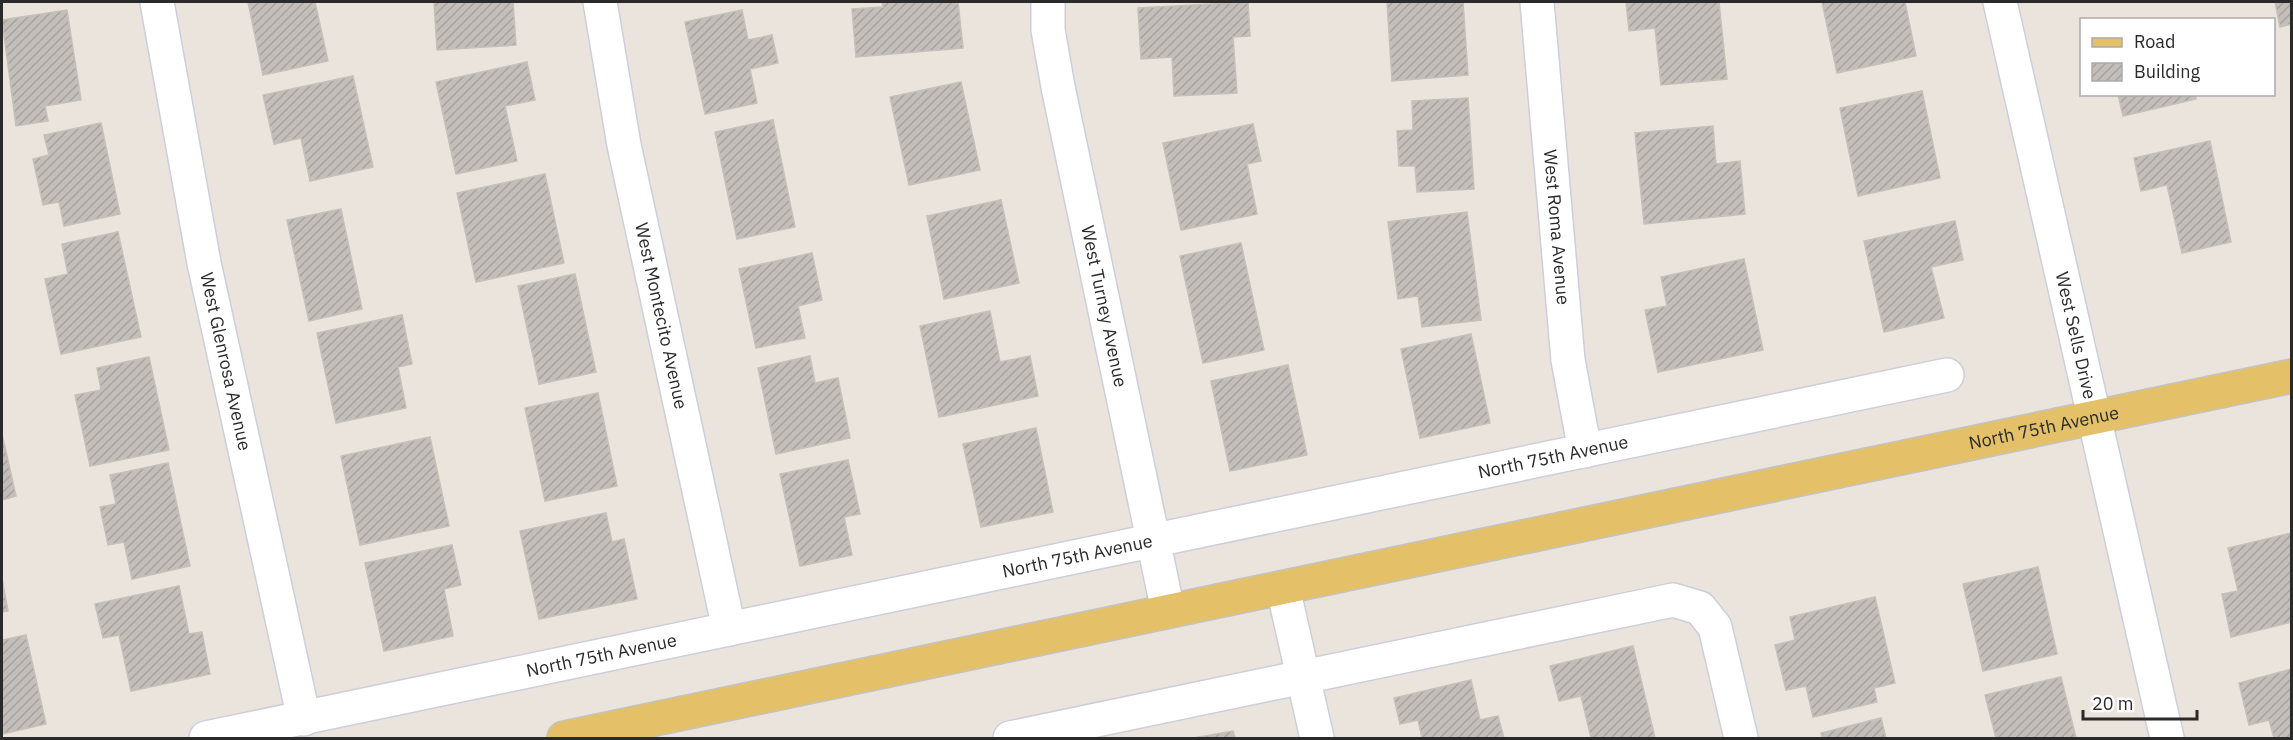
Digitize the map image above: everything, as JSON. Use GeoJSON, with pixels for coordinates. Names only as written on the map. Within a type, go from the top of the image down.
{"type":"FeatureCollection","features":[{"type":"Feature","properties":{"kind":"main road","name":"North 75th Avenue"},"geometry":{"type":"LineString","coordinates":[[564,738],[2292,376]]}},
{"type":"Feature","properties":{"kind":"street","name":"West Glenrosa Avenue"},"geometry":{"type":"LineString","coordinates":[[157,2],[204,262],[304,719]]}},
{"type":"Feature","properties":{"kind":"street","name":"West Montecito Avenue"},"geometry":{"type":"LineString","coordinates":[[600,2],[624,145],[729,629]]}},
{"type":"Feature","properties":{"kind":"street","name":"West Turney Avenue"},"geometry":{"type":"LineString","coordinates":[[1048,2],[1048,30],[1058,87],[1168,611]]}},
{"type":"Feature","properties":{"kind":"street","name":"West Roma Avenue"},"geometry":{"type":"LineString","coordinates":[[1537,2],[1568,360],[1585,451]]}},
{"type":"Feature","properties":{"kind":"street","name":"West Sells Drive"},"geometry":{"type":"LineString","coordinates":[[2000,2],[2167,738]]}},
{"type":"Feature","properties":{"kind":"street","name":"North 75th Avenue"},"geometry":{"type":"LineString","coordinates":[[206,738],[1947,375]]}},
{"type":"Feature","properties":{"kind":"street"},"geometry":{"type":"LineString","coordinates":[[1282,588],[1317,738]]}},
{"type":"Feature","properties":{"kind":"street"},"geometry":{"type":"LineString","coordinates":[[1010,738],[1673,600],[1700,608],[1715,627],[1740,738]]}},
{"type":"Feature","properties":{"kind":"building"},"geometry":{"type":"Polygon","coordinates":[[[248,2],[315,2],[328,61],[263,75],[248,2]]]}},
{"type":"Feature","properties":{"kind":"building"},"geometry":{"type":"Polygon","coordinates":[[[434,2],[513,2],[516,45],[437,50],[434,2]]]}},
{"type":"Feature","properties":{"kind":"building"},"geometry":{"type":"Polygon","coordinates":[[[882,2],[958,2],[963,48],[856,57],[852,9],[883,7],[882,2]]]}},
{"type":"Feature","properties":{"kind":"building"},"geometry":{"type":"Polygon","coordinates":[[[1248,2],[1250,36],[1233,37],[1237,93],[1174,96],[1172,57],[1141,59],[1138,8],[1248,2]]]}},
{"type":"Feature","properties":{"kind":"building"},"geometry":{"type":"Polygon","coordinates":[[[1387,2],[1463,2],[1468,75],[1392,81],[1387,2]]]}},
{"type":"Feature","properties":{"kind":"building"},"geometry":{"type":"Polygon","coordinates":[[[1626,2],[1719,2],[1727,79],[1661,85],[1655,28],[1629,31],[1626,2]]]}},
{"type":"Feature","properties":{"kind":"building"},"geometry":{"type":"Polygon","coordinates":[[[1822,2],[1905,2],[1916,56],[1837,73],[1822,2]]]}},
{"type":"Feature","properties":{"kind":"building"},"geometry":{"type":"Polygon","coordinates":[[[2275,2],[2292,2],[2292,24],[2280,27],[2275,2]]]}},
{"type":"Feature","properties":{"kind":"building"},"geometry":{"type":"Polygon","coordinates":[[[67,10],[81,100],[45,106],[48,121],[16,126],[2,20],[67,10]]]}},
{"type":"Feature","properties":{"kind":"building"},"geometry":{"type":"Polygon","coordinates":[[[742,10],[748,40],[772,35],[778,63],[750,69],[757,103],[705,114],[685,22],[742,10]]]}},
{"type":"Feature","properties":{"kind":"building"},"geometry":{"type":"Polygon","coordinates":[[[527,62],[535,100],[505,106],[517,161],[456,174],[436,82],[527,62]]]}},
{"type":"Feature","properties":{"kind":"building"},"geometry":{"type":"Polygon","coordinates":[[[353,76],[373,167],[310,181],[301,138],[274,144],[263,95],[353,76]]]}},
{"type":"Feature","properties":{"kind":"building"},"geometry":{"type":"Polygon","coordinates":[[[961,82],[980,170],[909,185],[890,97],[961,82]]]}},
{"type":"Feature","properties":{"kind":"building"},"geometry":{"type":"Polygon","coordinates":[[[1922,91],[1940,178],[1858,196],[1840,108],[1922,91]]]}},
{"type":"Feature","properties":{"kind":"building"},"geometry":{"type":"Polygon","coordinates":[[[2118,96],[2195,96],[2196,99],[2123,116],[2118,96]]]}},
{"type":"Feature","properties":{"kind":"building"},"geometry":{"type":"Polygon","coordinates":[[[1468,98],[1474,189],[1417,192],[1415,166],[1399,166],[1397,131],[1413,130],[1412,101],[1468,98]]]}},
{"type":"Feature","properties":{"kind":"building"},"geometry":{"type":"Polygon","coordinates":[[[773,120],[795,227],[737,239],[715,132],[773,120]]]}},
{"type":"Feature","properties":{"kind":"building"},"geometry":{"type":"Polygon","coordinates":[[[101,123],[120,214],[64,226],[59,202],[43,205],[33,159],[49,155],[44,135],[101,123]]]}},
{"type":"Feature","properties":{"kind":"building"},"geometry":{"type":"Polygon","coordinates":[[[1253,124],[1261,161],[1247,164],[1257,214],[1181,230],[1163,143],[1253,124]]]}},
{"type":"Feature","properties":{"kind":"building"},"geometry":{"type":"Polygon","coordinates":[[[1713,126],[1716,164],[1740,161],[1745,214],[1644,224],[1635,133],[1713,126]]]}},
{"type":"Feature","properties":{"kind":"building"},"geometry":{"type":"Polygon","coordinates":[[[2210,141],[2231,242],[2182,253],[2167,185],[2141,191],[2134,158],[2210,141]]]}},
{"type":"Feature","properties":{"kind":"building"},"geometry":{"type":"Polygon","coordinates":[[[545,174],[564,263],[476,282],[457,193],[545,174]]]}},
{"type":"Feature","properties":{"kind":"building"},"geometry":{"type":"Polygon","coordinates":[[[1001,200],[1019,283],[944,299],[927,216],[1001,200]]]}},
{"type":"Feature","properties":{"kind":"building"},"geometry":{"type":"Polygon","coordinates":[[[341,209],[362,309],[309,321],[287,220],[341,209]]]}},
{"type":"Feature","properties":{"kind":"building"},"geometry":{"type":"Polygon","coordinates":[[[1467,212],[1481,320],[1422,327],[1418,296],[1398,299],[1388,222],[1467,212]]]}},
{"type":"Feature","properties":{"kind":"building"},"geometry":{"type":"Polygon","coordinates":[[[1955,221],[1963,260],[1931,267],[1944,318],[1884,332],[1864,241],[1955,221]]]}},
{"type":"Feature","properties":{"kind":"building"},"geometry":{"type":"Polygon","coordinates":[[[118,232],[141,337],[61,354],[45,279],[68,274],[62,244],[118,232]]]}},
{"type":"Feature","properties":{"kind":"building"},"geometry":{"type":"Polygon","coordinates":[[[1241,243],[1264,350],[1203,363],[1180,256],[1241,243]]]}},
{"type":"Feature","properties":{"kind":"building"},"geometry":{"type":"Polygon","coordinates":[[[812,253],[822,300],[798,306],[805,338],[756,348],[739,269],[812,253]]]}},
{"type":"Feature","properties":{"kind":"building"},"geometry":{"type":"Polygon","coordinates":[[[1744,259],[1763,350],[1658,372],[1645,310],[1667,306],[1661,277],[1744,259]]]}},
{"type":"Feature","properties":{"kind":"building"},"geometry":{"type":"Polygon","coordinates":[[[575,274],[596,372],[539,384],[518,286],[575,274]]]}},
{"type":"Feature","properties":{"kind":"building"},"geometry":{"type":"Polygon","coordinates":[[[990,311],[1000,362],[1030,356],[1038,396],[939,417],[920,326],[990,311]]]}},
{"type":"Feature","properties":{"kind":"building"},"geometry":{"type":"Polygon","coordinates":[[[402,315],[412,364],[398,367],[406,408],[336,423],[317,333],[402,315]]]}},
{"type":"Feature","properties":{"kind":"building"},"geometry":{"type":"Polygon","coordinates":[[[1471,334],[1490,423],[1420,438],[1401,349],[1471,334]]]}},
{"type":"Feature","properties":{"kind":"building"},"geometry":{"type":"Polygon","coordinates":[[[810,356],[815,383],[838,378],[850,438],[776,454],[758,368],[810,356]]]}},
{"type":"Feature","properties":{"kind":"building"},"geometry":{"type":"Polygon","coordinates":[[[149,357],[169,450],[90,466],[75,395],[101,390],[97,368],[149,357]]]}},
{"type":"Feature","properties":{"kind":"building"},"geometry":{"type":"Polygon","coordinates":[[[1288,365],[1307,455],[1230,471],[1211,381],[1288,365]]]}},
{"type":"Feature","properties":{"kind":"building"},"geometry":{"type":"Polygon","coordinates":[[[598,393],[617,486],[545,501],[525,408],[598,393]]]}},
{"type":"Feature","properties":{"kind":"building"},"geometry":{"type":"Polygon","coordinates":[[[1036,428],[1053,512],[981,527],[963,444],[1036,428]]]}},
{"type":"Feature","properties":{"kind":"building"},"geometry":{"type":"Polygon","coordinates":[[[2,434],[16,496],[2,500],[2,434]]]}},
{"type":"Feature","properties":{"kind":"building"},"geometry":{"type":"Polygon","coordinates":[[[430,437],[449,526],[360,545],[341,456],[430,437]]]}},
{"type":"Feature","properties":{"kind":"building"},"geometry":{"type":"Polygon","coordinates":[[[848,460],[860,514],[844,517],[852,555],[800,566],[780,474],[848,460]]]}},
{"type":"Feature","properties":{"kind":"building"},"geometry":{"type":"Polygon","coordinates":[[[168,463],[190,566],[132,579],[124,542],[108,545],[100,507],[116,504],[110,475],[168,463]]]}},
{"type":"Feature","properties":{"kind":"building"},"geometry":{"type":"Polygon","coordinates":[[[606,513],[612,542],[624,539],[637,599],[539,619],[520,531],[606,513]]]}},
{"type":"Feature","properties":{"kind":"building"},"geometry":{"type":"Polygon","coordinates":[[[2291,533],[2292,622],[2231,637],[2222,594],[2238,591],[2228,548],[2291,533]]]}},
{"type":"Feature","properties":{"kind":"building"},"geometry":{"type":"Polygon","coordinates":[[[452,545],[461,585],[444,589],[453,636],[384,651],[365,563],[452,545]]]}},
{"type":"Feature","properties":{"kind":"building"},"geometry":{"type":"Polygon","coordinates":[[[2038,567],[2057,654],[1983,671],[1963,584],[2038,567]]]}},
{"type":"Feature","properties":{"kind":"building"},"geometry":{"type":"Polygon","coordinates":[[[2,579],[8,611],[2,612],[2,579]]]}},
{"type":"Feature","properties":{"kind":"building"},"geometry":{"type":"Polygon","coordinates":[[[179,586],[189,634],[202,632],[210,674],[131,691],[119,635],[103,638],[95,604],[179,586]]]}},
{"type":"Feature","properties":{"kind":"building"},"geometry":{"type":"Polygon","coordinates":[[[1875,597],[1895,683],[1874,688],[1877,702],[1813,717],[1806,686],[1786,690],[1775,645],[1795,640],[1790,617],[1875,597]]]}},
{"type":"Feature","properties":{"kind":"building"},"geometry":{"type":"Polygon","coordinates":[[[26,635],[46,724],[2,734],[2,640],[26,635]]]}},
{"type":"Feature","properties":{"kind":"building"},"geometry":{"type":"Polygon","coordinates":[[[1633,646],[1655,738],[1591,738],[1581,696],[1559,701],[1550,666],[1633,646]]]}},
{"type":"Feature","properties":{"kind":"building"},"geometry":{"type":"Polygon","coordinates":[[[2292,669],[2292,738],[2274,738],[2269,720],[2249,725],[2239,683],[2292,669]]]}},
{"type":"Feature","properties":{"kind":"building"},"geometry":{"type":"Polygon","coordinates":[[[2061,677],[2076,738],[1996,738],[1985,695],[2061,677]]]}},
{"type":"Feature","properties":{"kind":"building"},"geometry":{"type":"Polygon","coordinates":[[[1471,680],[1480,720],[1498,716],[1504,738],[1422,738],[1418,720],[1400,724],[1394,698],[1471,680]]]}},
{"type":"Feature","properties":{"kind":"building"},"geometry":{"type":"Polygon","coordinates":[[[1881,718],[1886,738],[1822,738],[1821,733],[1881,718]]]}},
{"type":"Feature","properties":{"kind":"building"},"geometry":{"type":"Polygon","coordinates":[[[1233,731],[1235,738],[1193,738],[1233,731]]]}}]}
